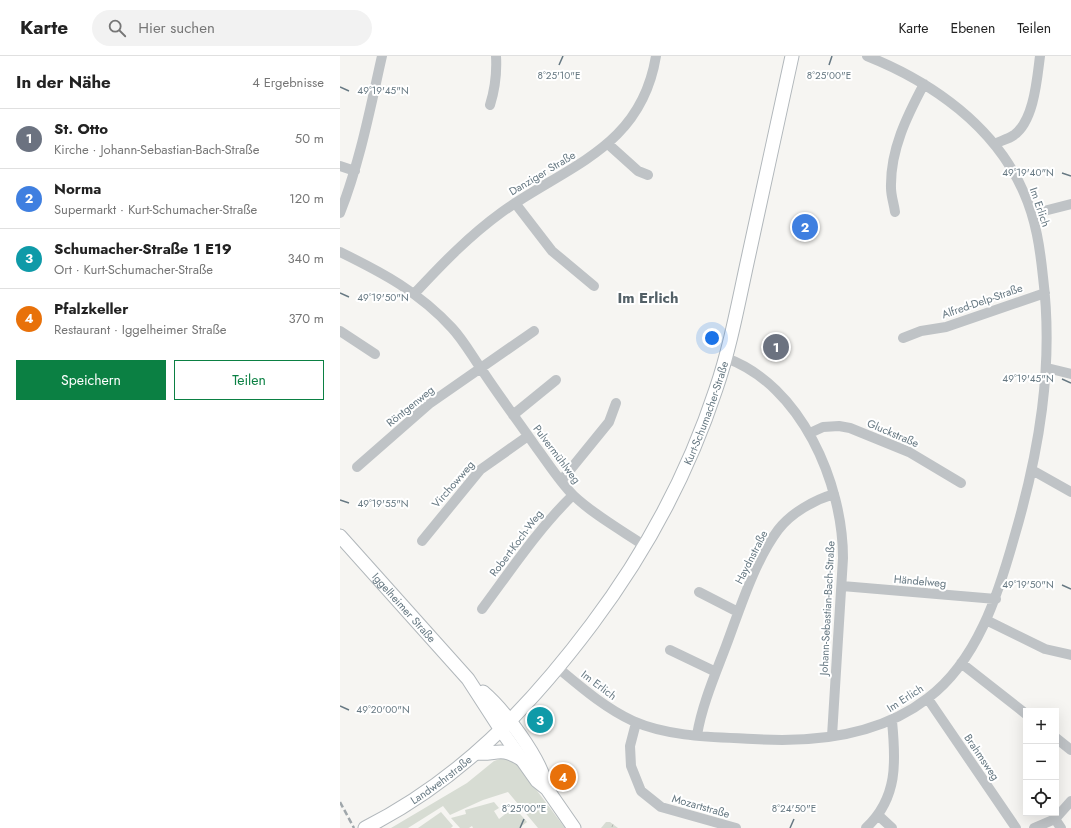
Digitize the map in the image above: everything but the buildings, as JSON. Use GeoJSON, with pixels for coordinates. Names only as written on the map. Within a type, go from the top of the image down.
{"type":"FeatureCollection","features":[{"type":"Feature","properties":{"kind":"main road","name":"Kurt-Schumacher-Straße"},"geometry":{"type":"LineString","coordinates":[[506,726],[558,668],[616,592],[645,546],[672,497],[697,440],[726,358],[792,56]]}},
{"type":"Feature","properties":{"kind":"main road","name":"Iggelheimer Straße"},"geometry":{"type":"LineString","coordinates":[[340,536],[468,679],[486,695],[506,726],[523,761],[537,781],[547,789],[574,828]]}},
{"type":"Feature","properties":{"kind":"main road","name":"Iggelheimer Straße"},"geometry":{"type":"LineString","coordinates":[[506,726],[530,752],[544,777],[547,789]]}},
{"type":"Feature","properties":{"kind":"main road","name":"Landwehrstraße"},"geometry":{"type":"LineString","coordinates":[[365,828],[405,806],[476,753],[506,726]]}},
{"type":"Feature","properties":{"kind":"main road"},"geometry":{"type":"LineString","coordinates":[[476,753],[486,754],[503,751],[510,752],[523,761]]}},
{"type":"Feature","properties":{"kind":"street"},"geometry":{"type":"LineString","coordinates":[[340,213],[355,171],[365,134],[382,56]]}},
{"type":"Feature","properties":{"kind":"street"},"geometry":{"type":"LineString","coordinates":[[490,105],[496,77],[496,56]]}},
{"type":"Feature","properties":{"kind":"street","name":"Danziger Straße"},"geometry":{"type":"LineString","coordinates":[[415,293],[468,238],[515,203],[567,174],[608,144],[635,112],[648,89],[653,75],[656,56]]}},
{"type":"Feature","properties":{"kind":"street","name":"Im Erlich"},"geometry":{"type":"LineString","coordinates":[[558,668],[593,697],[636,723],[662,730],[697,735],[777,741],[832,736],[892,721],[928,699],[946,682],[961,663],[986,620],[996,599],[1027,495],[1043,408],[1047,368],[1045,293],[1039,243],[1032,214],[1023,191],[994,144],[968,116],[924,84],[880,58],[867,56]]}},
{"type":"Feature","properties":{"kind":"street"},"geometry":{"type":"LineString","coordinates":[[994,144],[1014,135],[1026,122],[1034,94],[1040,56]]}},
{"type":"Feature","properties":{"kind":"street"},"geometry":{"type":"LineString","coordinates":[[895,212],[891,188],[894,156],[906,118],[924,84]]}},
{"type":"Feature","properties":{"kind":"street"},"geometry":{"type":"LineString","coordinates":[[608,144],[638,172],[648,175]]}},
{"type":"Feature","properties":{"kind":"street"},"geometry":{"type":"LineString","coordinates":[[340,166],[355,171]]}},
{"type":"Feature","properties":{"kind":"street"},"geometry":{"type":"LineString","coordinates":[[515,203],[552,251],[594,286]]}},
{"type":"Feature","properties":{"kind":"street"},"geometry":{"type":"LineString","coordinates":[[1032,214],[1071,204]]}},
{"type":"Feature","properties":{"kind":"street","name":"Pulvermühlweg"},"geometry":{"type":"LineString","coordinates":[[340,252],[376,269],[415,293],[453,328],[561,482],[573,495],[599,515],[645,546]]}},
{"type":"Feature","properties":{"kind":"street","name":"Alfred-Delp-Straße"},"geometry":{"type":"LineString","coordinates":[[903,338],[921,331],[946,327],[1045,293]]}},
{"type":"Feature","properties":{"kind":"street"},"geometry":{"type":"LineString","coordinates":[[340,331],[375,354]]}},
{"type":"Feature","properties":{"kind":"street"},"geometry":{"type":"LineString","coordinates":[[481,368],[534,331]]}},
{"type":"Feature","properties":{"kind":"street","name":"Johann-Sebastian-Bach-Straße"},"geometry":{"type":"LineString","coordinates":[[726,358],[759,375],[781,395],[810,433],[834,494],[842,531],[842,586],[832,736]]}},
{"type":"Feature","properties":{"kind":"street","name":"Röntgenweg"},"geometry":{"type":"LineString","coordinates":[[357,467],[429,404],[481,368]]}},
{"type":"Feature","properties":{"kind":"street"},"geometry":{"type":"LineString","coordinates":[[1047,368],[1071,374]]}},
{"type":"Feature","properties":{"kind":"street"},"geometry":{"type":"LineString","coordinates":[[513,415],[556,380]]}},
{"type":"Feature","properties":{"kind":"street"},"geometry":{"type":"LineString","coordinates":[[561,482],[609,422],[616,403]]}},
{"type":"Feature","properties":{"kind":"street","name":"Gluckstraße"},"geometry":{"type":"LineString","coordinates":[[810,433],[823,427],[839,426],[850,428],[909,452],[961,483]]}},
{"type":"Feature","properties":{"kind":"street","name":"Virchowweg"},"geometry":{"type":"LineString","coordinates":[[422,541],[480,470],[528,436]]}},
{"type":"Feature","properties":{"kind":"street"},"geometry":{"type":"LineString","coordinates":[[1032,470],[1071,492]]}},
{"type":"Feature","properties":{"kind":"street","name":"Haydnstraße"},"geometry":{"type":"LineString","coordinates":[[697,735],[699,719],[738,612],[761,558],[779,529],[812,502],[834,494]]}},
{"type":"Feature","properties":{"kind":"street","name":"Robert-Koch-Weg"},"geometry":{"type":"LineString","coordinates":[[482,609],[537,534],[554,513],[573,495]]}},
{"type":"Feature","properties":{"kind":"street","name":"Händelweg"},"geometry":{"type":"LineString","coordinates":[[842,586],[996,599]]}},
{"type":"Feature","properties":{"kind":"street"},"geometry":{"type":"LineString","coordinates":[[699,592],[738,612]]}},
{"type":"Feature","properties":{"kind":"street"},"geometry":{"type":"LineString","coordinates":[[986,620],[1045,649],[1071,655]]}},
{"type":"Feature","properties":{"kind":"street"},"geometry":{"type":"LineString","coordinates":[[670,650],[716,672]]}},
{"type":"Feature","properties":{"kind":"street"},"geometry":{"type":"LineString","coordinates":[[961,663],[1023,712]]}},
{"type":"Feature","properties":{"kind":"street","name":"Brahmsweg"},"geometry":{"type":"LineString","coordinates":[[928,699],[1016,828]]}},
{"type":"Feature","properties":{"kind":"street"},"geometry":{"type":"LineString","coordinates":[[866,828],[879,816],[887,801],[894,778],[896,755],[892,721]]}},
{"type":"Feature","properties":{"kind":"street","name":"Mozartstraße"},"geometry":{"type":"LineString","coordinates":[[636,723],[630,746],[631,766],[641,791],[661,807],[736,828]]}},
{"type":"Feature","properties":{"kind":"street"},"geometry":{"type":"LineString","coordinates":[[1059,740],[1071,750]]}},
{"type":"Feature","properties":{"kind":"street"},"geometry":{"type":"LineString","coordinates":[[1034,828],[1055,819],[1071,801]]}},
{"type":"Feature","properties":{"kind":"street"},"geometry":{"type":"LineString","coordinates":[[879,816],[892,828]]}},
{"type":"Feature","properties":{"kind":"street"},"geometry":{"type":"LineString","coordinates":[[1055,819],[1061,828]]}},
{"type":"Feature","properties":{"kind":"green space"},"geometry":{"type":"Polygon","coordinates":[[[507,759],[517,764],[565,828],[538,828],[508,792],[483,800],[450,815],[443,806],[408,828],[391,828],[467,783],[494,761],[507,759]]]}},
{"type":"Feature","properties":{"kind":"green space"},"geometry":{"type":"Polygon","coordinates":[[[494,802],[499,808],[494,811],[499,819],[514,807],[527,822],[519,828],[473,828],[472,826],[469,828],[460,828],[451,818],[466,814],[465,810],[494,802]]]}},
{"type":"Feature","properties":{"kind":"green space"},"geometry":{"type":"Polygon","coordinates":[[[441,812],[453,826],[451,828],[418,828],[441,812]]]}},
{"type":"Feature","properties":{"kind":"green space"},"geometry":{"type":"Polygon","coordinates":[[[606,822],[610,822],[618,828],[601,828],[606,822]]]}},
{"type":"Feature","properties":{"kind":"railway"},"geometry":{"type":"LineString","coordinates":[[340,802],[354,828]]}},
{"type":"Feature","properties":{"kind":"place","name":"Norma"},"geometry":{"type":"Point","coordinates":[805,227]}},
{"type":"Feature","properties":{"kind":"place","name":"St. Otto"},"geometry":{"type":"Point","coordinates":[776,347]}},
{"type":"Feature","properties":{"kind":"place","name":"Schumacher-Straße 1 E19"},"geometry":{"type":"Point","coordinates":[540,720]}},
{"type":"Feature","properties":{"kind":"place","name":"Pfalzkeller"},"geometry":{"type":"Point","coordinates":[563,777]}},
{"type":"Feature","properties":{"kind":"district","name":"Im Erlich"},"geometry":{"type":"Point","coordinates":[648,298]}}]}
